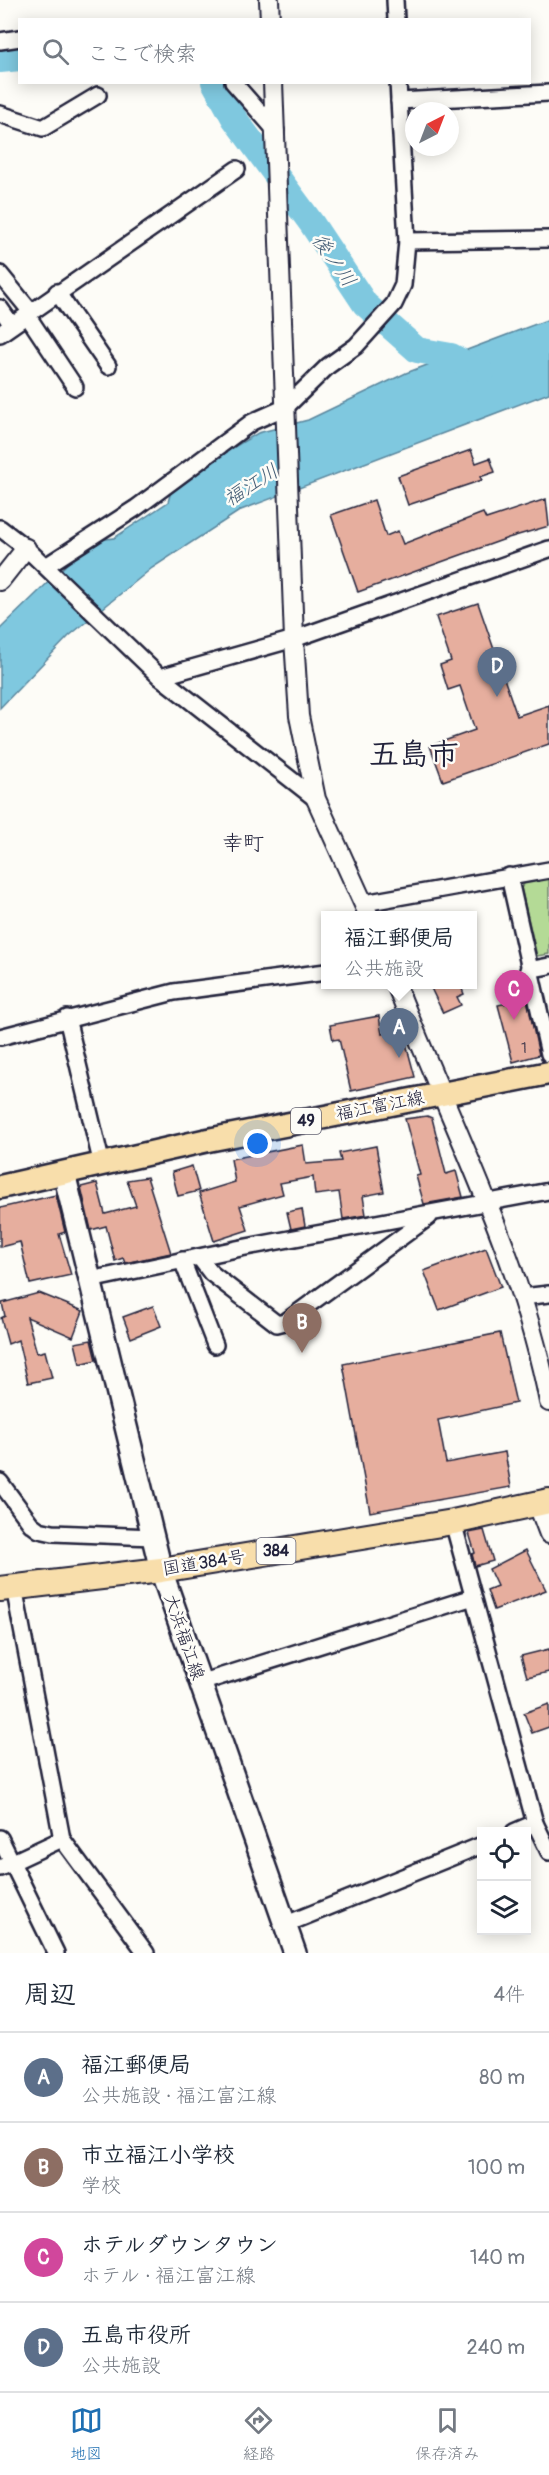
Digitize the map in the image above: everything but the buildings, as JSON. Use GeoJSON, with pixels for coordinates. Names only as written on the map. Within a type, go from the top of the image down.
{"type":"FeatureCollection","features":[{"type":"Feature","properties":{"kind":"highway","name":"国道384号"},"geometry":{"type":"LineString","coordinates":[[7,1588],[161,1570],[453,1522],[544,1503]]}},
{"type":"Feature","properties":{"kind":"main road","name":"福江富江線"},"geometry":{"type":"LineString","coordinates":[[0,1188],[208,1140],[549,1073]]}},
{"type":"Feature","properties":{"kind":"main road","name":"大浜福江線"},"geometry":{"type":"LineString","coordinates":[[64,1173],[161,1570],[295,1953]]}},
{"type":"Feature","properties":{"kind":"street"},"geometry":{"type":"LineString","coordinates":[[269,0],[270,18]]}},
{"type":"Feature","properties":{"kind":"street"},"geometry":{"type":"LineString","coordinates":[[395,0],[396,18]]}},
{"type":"Feature","properties":{"kind":"street"},"geometry":{"type":"LineString","coordinates":[[0,40],[18,38]]}},
{"type":"Feature","properties":{"kind":"street"},"geometry":{"type":"LineString","coordinates":[[235,84],[276,131]]}},
{"type":"Feature","properties":{"kind":"street"},"geometry":{"type":"LineString","coordinates":[[273,84],[294,639],[299,716],[316,799],[367,909],[509,876],[549,870]]}},
{"type":"Feature","properties":{"kind":"street"},"geometry":{"type":"LineString","coordinates":[[46,566],[136,508],[252,422],[286,407],[328,366],[356,346],[394,304],[404,285],[407,242],[398,84]]}},
{"type":"Feature","properties":{"kind":"street"},"geometry":{"type":"LineString","coordinates":[[399,101],[549,93]]}},
{"type":"Feature","properties":{"kind":"street"},"geometry":{"type":"LineString","coordinates":[[0,114],[44,128],[98,95]]}},
{"type":"Feature","properties":{"kind":"street"},"geometry":{"type":"LineString","coordinates":[[0,308],[6,329],[237,169]]}},
{"type":"Feature","properties":{"kind":"street"},"geometry":{"type":"LineString","coordinates":[[407,242],[549,239]]}},
{"type":"Feature","properties":{"kind":"street"},"geometry":{"type":"LineString","coordinates":[[0,274],[29,313],[75,387]]}},
{"type":"Feature","properties":{"kind":"street"},"geometry":{"type":"LineString","coordinates":[[57,292],[108,366]]}},
{"type":"Feature","properties":{"kind":"street"},"geometry":{"type":"LineString","coordinates":[[0,528],[46,566],[110,631],[160,677],[316,799]]}},
{"type":"Feature","properties":{"kind":"street"},"geometry":{"type":"LineString","coordinates":[[0,581],[26,548]]}},
{"type":"Feature","properties":{"kind":"street"},"geometry":{"type":"LineString","coordinates":[[160,677],[294,639],[549,549]]}},
{"type":"Feature","properties":{"kind":"street"},"geometry":{"type":"LineString","coordinates":[[509,876],[528,970],[549,1054]]}},
{"type":"Feature","properties":{"kind":"street"},"geometry":{"type":"LineString","coordinates":[[528,970],[549,966]]}},
{"type":"Feature","properties":{"kind":"street"},"geometry":{"type":"LineString","coordinates":[[0,1037],[174,992],[321,973]]}},
{"type":"Feature","properties":{"kind":"street"},"geometry":{"type":"LineString","coordinates":[[398,989],[487,1203],[522,1297],[549,1402]]}},
{"type":"Feature","properties":{"kind":"street"},"geometry":{"type":"LineString","coordinates":[[67,1018],[102,1165]]}},
{"type":"Feature","properties":{"kind":"street"},"geometry":{"type":"LineString","coordinates":[[90,1280],[182,1260],[549,1191]]}},
{"type":"Feature","properties":{"kind":"street"},"geometry":{"type":"LineString","coordinates":[[199,1257],[211,1273],[277,1324],[285,1322],[434,1213]]}},
{"type":"Feature","properties":{"kind":"street"},"geometry":{"type":"LineString","coordinates":[[182,1260],[215,1345]]}},
{"type":"Feature","properties":{"kind":"street"},"geometry":{"type":"LineString","coordinates":[[522,1297],[549,1294]]}},
{"type":"Feature","properties":{"kind":"street"},"geometry":{"type":"LineString","coordinates":[[0,1482],[39,1530],[64,1534],[153,1537]]}},
{"type":"Feature","properties":{"kind":"street"},"geometry":{"type":"LineString","coordinates":[[544,1503],[549,1534]]}},
{"type":"Feature","properties":{"kind":"street"},"geometry":{"type":"LineString","coordinates":[[453,1522],[535,1823],[549,1852]]}},
{"type":"Feature","properties":{"kind":"street"},"geometry":{"type":"LineString","coordinates":[[7,1588],[62,1839],[146,1953]]}},
{"type":"Feature","properties":{"kind":"street"},"geometry":{"type":"LineString","coordinates":[[200,1683],[473,1597]]}},
{"type":"Feature","properties":{"kind":"street"},"geometry":{"type":"LineString","coordinates":[[526,1827],[535,1823]]}},
{"type":"Feature","properties":{"kind":"street"},"geometry":{"type":"LineString","coordinates":[[0,1838],[6,1865],[56,1953]]}},
{"type":"Feature","properties":{"kind":"street"},"geometry":{"type":"LineString","coordinates":[[6,1865],[62,1839]]}},
{"type":"Feature","properties":{"kind":"street"},"geometry":{"type":"LineString","coordinates":[[284,1925],[477,1847]]}},
{"type":"Feature","properties":{"kind":"green space"},"geometry":{"type":"Polygon","coordinates":[[[549,877],[549,954],[537,956],[521,888],[526,881],[549,877]]]}},
{"type":"Feature","properties":{"kind":"water","name":"福江川"},"geometry":{"type":"Polygon","coordinates":[[[549,319],[549,393],[241,510],[152,568],[69,636],[0,708],[0,629],[72,559],[99,540],[114,538],[168,502],[170,495],[161,497],[193,471],[258,433],[308,420],[406,373],[549,319]]]}},
{"type":"Feature","properties":{"kind":"waterway","name":"後ノ川"},"geometry":{"type":"LineString","coordinates":[[0,60],[18,58]]}},
{"type":"Feature","properties":{"kind":"waterway","name":"後ノ川"},"geometry":{"type":"LineString","coordinates":[[215,84],[234,118],[312,224],[365,304],[417,350],[451,356],[482,373]]}},
{"type":"Feature","properties":{"kind":"place","name":"五島市役所"},"geometry":{"type":"Point","coordinates":[497,697]}},
{"type":"Feature","properties":{"kind":"place","name":"ホテルダウンタウン"},"geometry":{"type":"Point","coordinates":[514,1020]}},
{"type":"Feature","properties":{"kind":"place","name":"福江郵便局"},"geometry":{"type":"Point","coordinates":[399,1058]}},
{"type":"Feature","properties":{"kind":"place","name":"市立福江小学校"},"geometry":{"type":"Point","coordinates":[302,1353]}},
{"type":"Feature","properties":{"kind":"district","name":"五島市"},"geometry":{"type":"Point","coordinates":[414,754]}},
{"type":"Feature","properties":{"kind":"district","name":"幸町"},"geometry":{"type":"Point","coordinates":[243,843]}}]}
